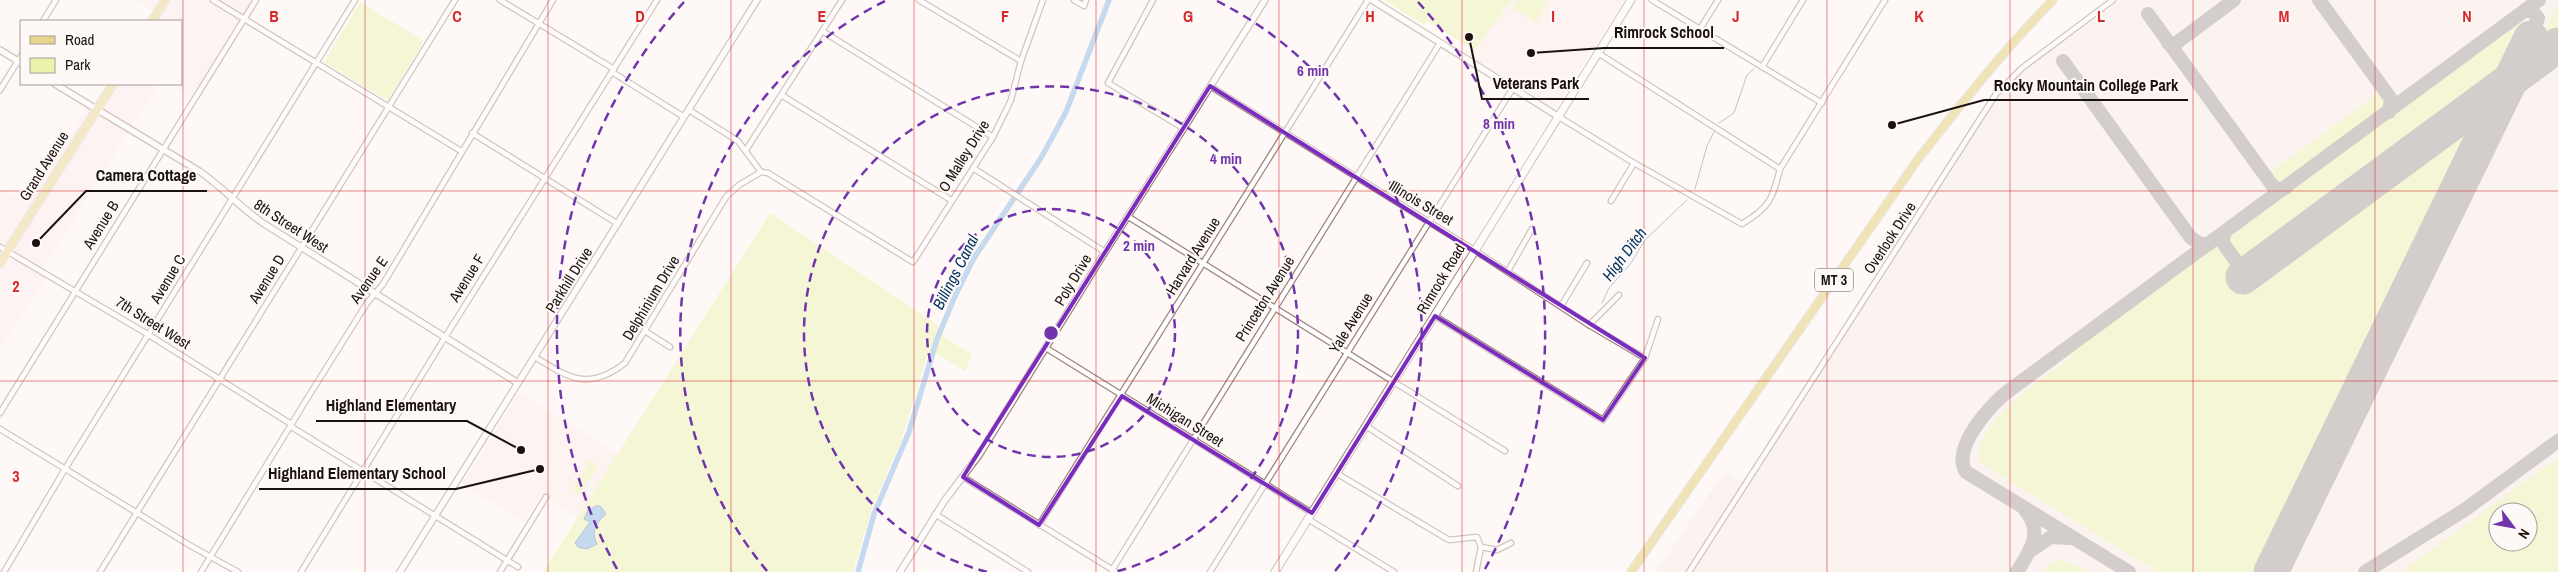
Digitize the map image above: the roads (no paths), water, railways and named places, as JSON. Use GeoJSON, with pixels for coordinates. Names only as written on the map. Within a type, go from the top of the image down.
{"type":"FeatureCollection","features":[{"type":"Feature","properties":{"kind":"highway","name":"MT 3"},"geometry":{"type":"LineString","coordinates":[[1631,572],[1916,162],[1961,104],[2053,0]]}},
{"type":"Feature","properties":{"kind":"main road"},"geometry":{"type":"LineString","coordinates":[[153,20],[165,0]]}},
{"type":"Feature","properties":{"kind":"main road","name":"Rimrock Road"},"geometry":{"type":"LineString","coordinates":[[1275,572],[1631,0]]}},
{"type":"Feature","properties":{"kind":"main road","name":"Grand Avenue"},"geometry":{"type":"LineString","coordinates":[[0,263],[112,85]]}},
{"type":"Feature","properties":{"kind":"street"},"geometry":{"type":"LineString","coordinates":[[44,20],[56,0]]}},
{"type":"Feature","properties":{"kind":"street"},"geometry":{"type":"LineString","coordinates":[[213,0],[461,151]]}},
{"type":"Feature","properties":{"kind":"street","name":"Avenue B"},"geometry":{"type":"LineString","coordinates":[[0,413],[256,0]]}},
{"type":"Feature","properties":{"kind":"street","name":"Avenue C"},"geometry":{"type":"LineString","coordinates":[[4,572],[65,469],[355,0]]}},
{"type":"Feature","properties":{"kind":"street","name":"Avenue D"},"geometry":{"type":"LineString","coordinates":[[100,572],[455,0]]}},
{"type":"Feature","properties":{"kind":"street"},"geometry":{"type":"LineString","coordinates":[[500,0],[684,116]]}},
{"type":"Feature","properties":{"kind":"street","name":"Avenue E"},"geometry":{"type":"LineString","coordinates":[[201,572],[290,425],[444,183],[472,132],[554,0]]}},
{"type":"Feature","properties":{"kind":"street","name":"Avenue F"},"geometry":{"type":"LineString","coordinates":[[301,572],[445,337],[657,0]]}},
{"type":"Feature","properties":{"kind":"street","name":"Parkhill Drive"},"geometry":{"type":"LineString","coordinates":[[400,572],[757,0]]}},
{"type":"Feature","properties":{"kind":"street"},"geometry":{"type":"LineString","coordinates":[[746,150],[783,96],[842,0]]}},
{"type":"Feature","properties":{"kind":"street"},"geometry":{"type":"LineString","coordinates":[[919,0],[1021,61]]}},
{"type":"Feature","properties":{"kind":"street","name":"O Malley Drive"},"geometry":{"type":"LineString","coordinates":[[761,172],[768,173],[913,262],[993,137],[1010,100],[1021,61],[1043,0]]}},
{"type":"Feature","properties":{"kind":"street"},"geometry":{"type":"LineString","coordinates":[[1074,0],[1084,6],[1086,0]]}},
{"type":"Feature","properties":{"kind":"street"},"geometry":{"type":"LineString","coordinates":[[1153,0],[1108,83],[1183,128]]}},
{"type":"Feature","properties":{"kind":"street","name":"Poly Drive"},"geometry":{"type":"LineString","coordinates":[[900,572],[935,514],[963,477],[1046,348],[1104,252],[1265,0]]}},
{"type":"Feature","properties":{"kind":"street"},"geometry":{"type":"LineString","coordinates":[[1370,0],[1634,163],[1742,224],[1763,212],[1773,194],[1780,169],[1885,0]]}},
{"type":"Feature","properties":{"kind":"street","name":"Harvard Avenue"},"geometry":{"type":"LineString","coordinates":[[1039,525],[1370,0]]}},
{"type":"Feature","properties":{"kind":"street"},"geometry":{"type":"LineString","coordinates":[[1652,0],[1822,103]]}},
{"type":"Feature","properties":{"kind":"street"},"geometry":{"type":"LineString","coordinates":[[1700,29],[1718,0]]}},
{"type":"Feature","properties":{"kind":"street"},"geometry":{"type":"LineString","coordinates":[[1762,68],[1803,0]]}},
{"type":"Feature","properties":{"kind":"street","name":"Overlook Drive"},"geometry":{"type":"LineString","coordinates":[[1689,572],[1996,94],[2022,68],[2113,0]]}},
{"type":"Feature","properties":{"kind":"street"},"geometry":{"type":"LineString","coordinates":[[822,31],[993,137]]}},
{"type":"Feature","properties":{"kind":"street","name":"Princeton Avenue"},"geometry":{"type":"LineString","coordinates":[[1114,571],[1274,308],[1440,43]]}},
{"type":"Feature","properties":{"kind":"street"},"geometry":{"type":"LineString","coordinates":[[0,50],[20,60],[0,90]]}},
{"type":"Feature","properties":{"kind":"street"},"geometry":{"type":"LineString","coordinates":[[1598,53],[1780,169]]}},
{"type":"Feature","properties":{"kind":"street","name":"8th Street West"},"geometry":{"type":"LineString","coordinates":[[57,85],[98,108],[214,181],[248,213],[518,383]]}},
{"type":"Feature","properties":{"kind":"street","name":"Illinois Street"},"geometry":{"type":"LineString","coordinates":[[1210,86],[1356,179],[1430,222],[1508,271],[1589,325],[1645,358]]}},
{"type":"Feature","properties":{"kind":"street","name":"Yale Avenue"},"geometry":{"type":"LineString","coordinates":[[1210,572],[1513,88]]}},
{"type":"Feature","properties":{"kind":"street"},"geometry":{"type":"LineString","coordinates":[[783,96],[951,200]]}},
{"type":"Feature","properties":{"kind":"street"},"geometry":{"type":"LineString","coordinates":[[688,110],[738,141],[761,172]]}},
{"type":"Feature","properties":{"kind":"street"},"geometry":{"type":"LineString","coordinates":[[472,132],[618,224]]}},
{"type":"Feature","properties":{"kind":"street"},"geometry":{"type":"LineString","coordinates":[[1611,200],[1634,163]]}},
{"type":"Feature","properties":{"kind":"street"},"geometry":{"type":"LineString","coordinates":[[973,168],[1104,252]]}},
{"type":"Feature","properties":{"kind":"street","name":"Delphinium Drive"},"geometry":{"type":"LineString","coordinates":[[535,357],[569,377],[587,379],[609,375],[625,363],[726,197],[739,185],[761,172]]}},
{"type":"Feature","properties":{"kind":"street"},"geometry":{"type":"LineString","coordinates":[[1128,216],[1504,451]]}},
{"type":"Feature","properties":{"kind":"street"},"geometry":{"type":"LineString","coordinates":[[1508,271],[1532,229]]}},
{"type":"Feature","properties":{"kind":"street","name":"7th Street West"},"geometry":{"type":"LineString","coordinates":[[0,246],[149,335],[363,472],[518,567]]}},
{"type":"Feature","properties":{"kind":"street"},"geometry":{"type":"LineString","coordinates":[[1561,306],[1587,263]]}},
{"type":"Feature","properties":{"kind":"street"},"geometry":{"type":"LineString","coordinates":[[1589,325],[1618,295]]}},
{"type":"Feature","properties":{"kind":"street"},"geometry":{"type":"LineString","coordinates":[[1435,316],[1603,420],[1645,358],[1658,319]]}},
{"type":"Feature","properties":{"kind":"street"},"geometry":{"type":"LineString","coordinates":[[645,331],[670,347]]}},
{"type":"Feature","properties":{"kind":"street","name":"Michigan Street"},"geometry":{"type":"LineString","coordinates":[[1046,348],[1265,485],[1394,572]]}},
{"type":"Feature","properties":{"kind":"street"},"geometry":{"type":"LineString","coordinates":[[1366,426],[1458,486]]}},
{"type":"Feature","properties":{"kind":"street"},"geometry":{"type":"LineString","coordinates":[[0,429],[136,513],[238,572]]}},
{"type":"Feature","properties":{"kind":"street"},"geometry":{"type":"LineString","coordinates":[[1336,473],[1449,540],[1472,536],[1477,537],[1481,547],[1476,572]]}},
{"type":"Feature","properties":{"kind":"street"},"geometry":{"type":"LineString","coordinates":[[963,477],[1114,571]]}},
{"type":"Feature","properties":{"kind":"street"},"geometry":{"type":"LineString","coordinates":[[500,572],[546,497]]}},
{"type":"Feature","properties":{"kind":"street"},"geometry":{"type":"LineString","coordinates":[[935,514],[1028,572]]}},
{"type":"Feature","properties":{"kind":"street"},"geometry":{"type":"LineString","coordinates":[[1481,547],[1497,550],[1511,543]]}},
{"type":"Feature","properties":{"kind":"water"},"geometry":{"type":"Polygon","coordinates":[[[600,506],[605,512],[605,515],[594,531],[597,544],[587,549],[578,547],[575,543],[590,522],[584,519],[588,510],[600,506]]]}},
{"type":"Feature","properties":{"kind":"waterway","name":"Billings Canal"},"geometry":{"type":"LineString","coordinates":[[858,572],[874,514],[909,432],[937,339],[956,294],[974,258],[1041,158],[1066,112],[1109,0]]}},
{"type":"Feature","properties":{"kind":"waterway","name":"High Ditch"},"geometry":{"type":"LineString","coordinates":[[1719,123],[1734,113],[1747,75],[1754,69]]}},
{"type":"Feature","properties":{"kind":"waterway","name":"High Ditch"},"geometry":{"type":"LineString","coordinates":[[1695,189],[1707,146],[1714,132]]}},
{"type":"Feature","properties":{"kind":"waterway","name":"High Ditch"},"geometry":{"type":"LineString","coordinates":[[1602,303],[1609,288],[1631,263],[1645,240],[1687,200]]}},
{"type":"Feature","properties":{"kind":"place","name":"Veterans Park"},"geometry":{"type":"Point","coordinates":[1469,37]}},
{"type":"Feature","properties":{"kind":"place","name":"Rimrock School"},"geometry":{"type":"Point","coordinates":[1531,53]}},
{"type":"Feature","properties":{"kind":"place","name":"Rocky Mountain College Park"},"geometry":{"type":"Point","coordinates":[1892,125]}},
{"type":"Feature","properties":{"kind":"place","name":"Camera Cottage"},"geometry":{"type":"Point","coordinates":[36,243]}},
{"type":"Feature","properties":{"kind":"place","name":"Highland Elementary"},"geometry":{"type":"Point","coordinates":[521,450]}},
{"type":"Feature","properties":{"kind":"place","name":"Highland Elementary School"},"geometry":{"type":"Point","coordinates":[540,469]}}]}
